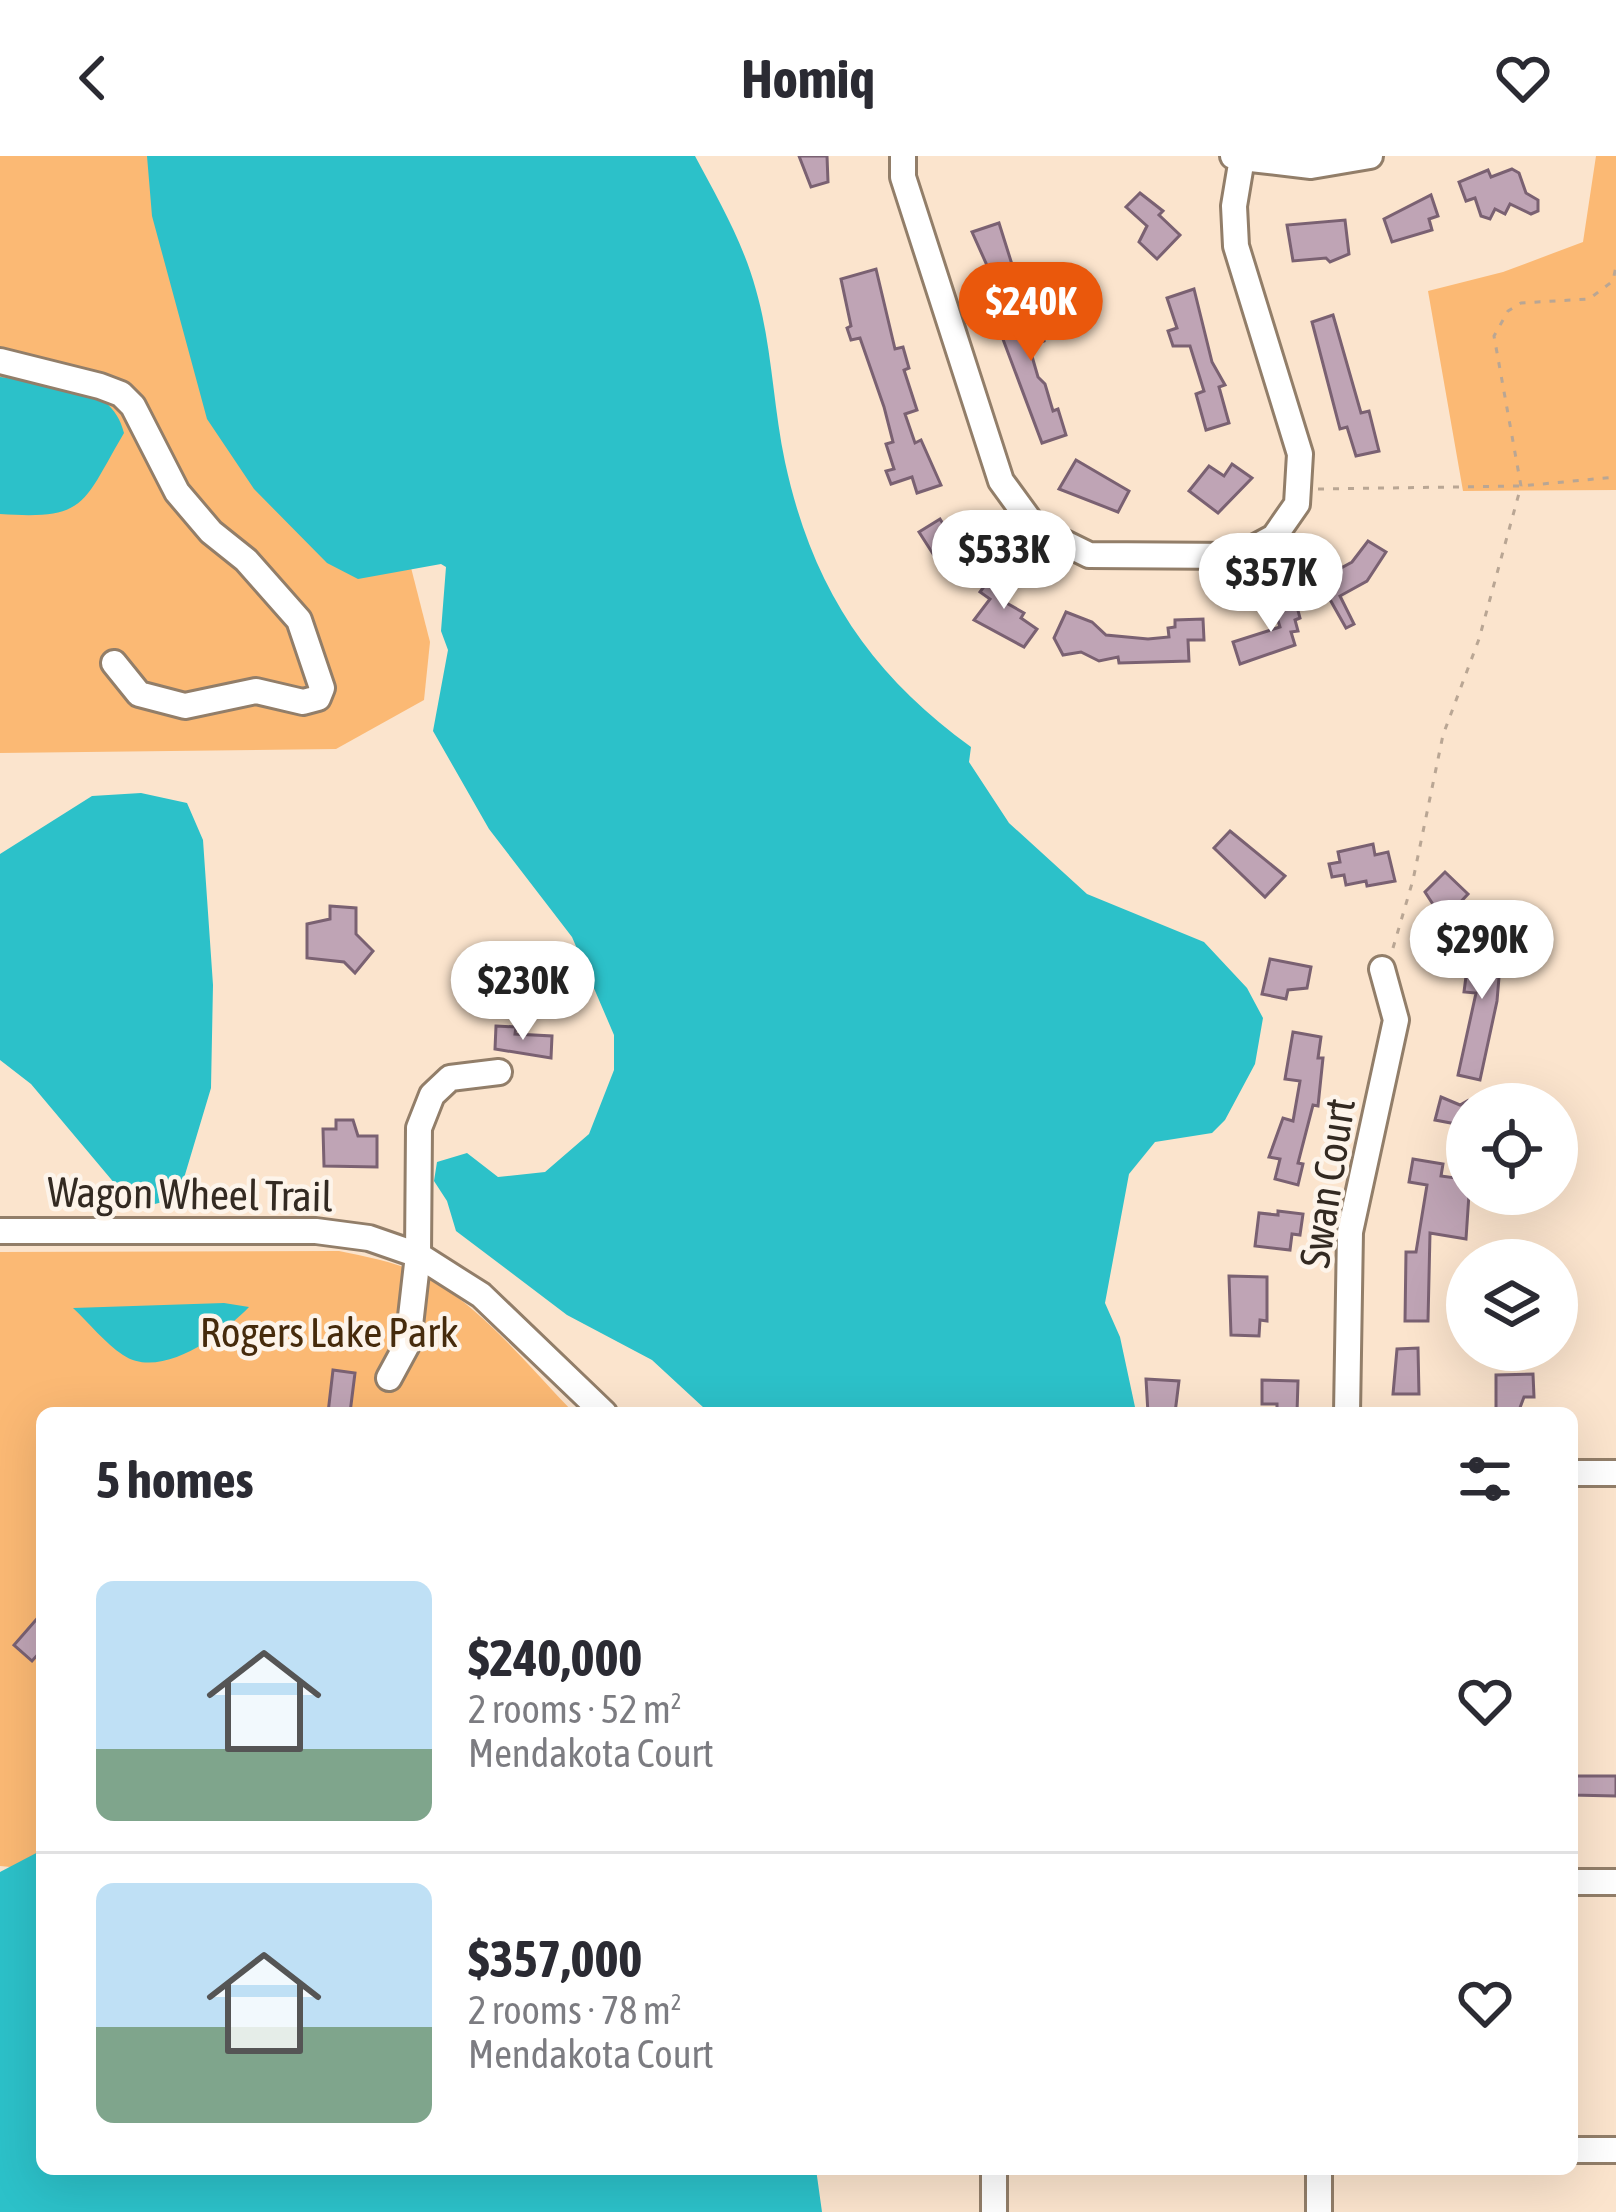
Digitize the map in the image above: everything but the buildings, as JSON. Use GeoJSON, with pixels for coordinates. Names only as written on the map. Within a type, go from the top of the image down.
{"type":"FeatureCollection","features":[{"type":"Feature","properties":{"kind":"street"},"geometry":{"type":"LineString","coordinates":[[903,156],[903,177],[1001,482],[1036,530],[1090,555],[1238,556],[1274,537],[1297,504],[1300,454],[1236,246],[1238,157],[1311,166],[1370,156]]}},
{"type":"Feature","properties":{"kind":"street"},"geometry":{"type":"LineString","coordinates":[[0,362],[100,386],[121,394],[133,406],[177,492],[298,620],[322,688],[317,698],[303,702],[256,691],[185,706],[139,694],[115,663]]}},
{"type":"Feature","properties":{"kind":"street","name":"Swan Court"},"geometry":{"type":"LineString","coordinates":[[1347,1407],[1350,1232],[1396,1020],[1382,969]]}},
{"type":"Feature","properties":{"kind":"street"},"geometry":{"type":"LineString","coordinates":[[388,1378],[408,1343],[418,1255],[419,1128],[432,1095],[450,1078],[499,1072]]}},
{"type":"Feature","properties":{"kind":"street","name":"Wagon Wheel Trail"},"geometry":{"type":"LineString","coordinates":[[0,1231],[316,1232],[369,1238],[418,1255],[481,1295],[598,1407]]}},
{"type":"Feature","properties":{"kind":"street"},"geometry":{"type":"LineString","coordinates":[[1578,1472],[1616,1473]]}},
{"type":"Feature","properties":{"kind":"street"},"geometry":{"type":"LineString","coordinates":[[1578,1882],[1616,1882]]}},
{"type":"Feature","properties":{"kind":"street"},"geometry":{"type":"LineString","coordinates":[[1578,2150],[1616,2150]]}},
{"type":"Feature","properties":{"kind":"street"},"geometry":{"type":"LineString","coordinates":[[994,2175],[994,2212]]}},
{"type":"Feature","properties":{"kind":"street"},"geometry":{"type":"LineString","coordinates":[[1319,2175],[1319,2212]]}},
{"type":"Feature","properties":{"kind":"path"},"geometry":{"type":"LineString","coordinates":[[1382,969],[1401,933],[1443,735],[1479,639],[1521,486],[1494,335],[1508,310],[1521,303],[1589,299],[1613,281],[1616,266]]}},
{"type":"Feature","properties":{"kind":"path"},"geometry":{"type":"LineString","coordinates":[[1298,488],[1521,486],[1616,477]]}},
{"type":"Feature","properties":{"kind":"green space"},"geometry":{"type":"Polygon","coordinates":[[[0,156],[182,156],[407,552],[430,642],[424,700],[336,749],[0,753],[0,156]]]}},
{"type":"Feature","properties":{"kind":"green space"},"geometry":{"type":"Polygon","coordinates":[[[1596,156],[1616,156],[1616,490],[1463,491],[1428,291],[1503,272],[1583,242],[1596,156]]]}},
{"type":"Feature","properties":{"kind":"green space","name":"Rogers Lake Park"},"geometry":{"type":"Polygon","coordinates":[[[339,1251],[377,1259],[426,1276],[456,1296],[568,1407],[36,1407],[36,1869],[0,1866],[0,1252],[339,1251]]]}},
{"type":"Feature","properties":{"kind":"water"},"geometry":{"type":"Polygon","coordinates":[[[147,156],[695,156],[751,272],[797,507],[811,549],[850,624],[903,689],[971,747],[969,762],[1009,823],[1087,894],[1204,942],[1247,988],[1263,1018],[1255,1064],[1225,1120],[1212,1133],[1155,1142],[1129,1174],[1105,1303],[1120,1337],[1135,1407],[703,1407],[652,1360],[567,1315],[456,1231],[447,1201],[434,1181],[437,1162],[467,1153],[498,1177],[545,1172],[589,1134],[614,1070],[614,1035],[572,937],[489,829],[433,731],[448,650],[441,631],[446,567],[441,564],[358,579],[327,563],[254,489],[207,419],[152,216],[147,156]]]}},
{"type":"Feature","properties":{"kind":"water"},"geometry":{"type":"Polygon","coordinates":[[[0,377],[74,387],[106,402],[117,415],[124,433],[90,491],[67,510],[0,514],[0,377]]]}},
{"type":"Feature","properties":{"kind":"water"},"geometry":{"type":"Polygon","coordinates":[[[141,793],[187,803],[203,840],[213,985],[211,1088],[178,1198],[151,1205],[126,1197],[31,1084],[0,1060],[0,854],[92,796],[141,793]]]}},
{"type":"Feature","properties":{"kind":"water"},"geometry":{"type":"Polygon","coordinates":[[[224,1303],[249,1307],[208,1341],[155,1362],[138,1362],[123,1355],[73,1308],[224,1303]]]}},
{"type":"Feature","properties":{"kind":"water"},"geometry":{"type":"Polygon","coordinates":[[[36,1853],[36,2175],[817,2175],[822,2212],[0,2212],[0,1872],[36,1853]]]}}]}
